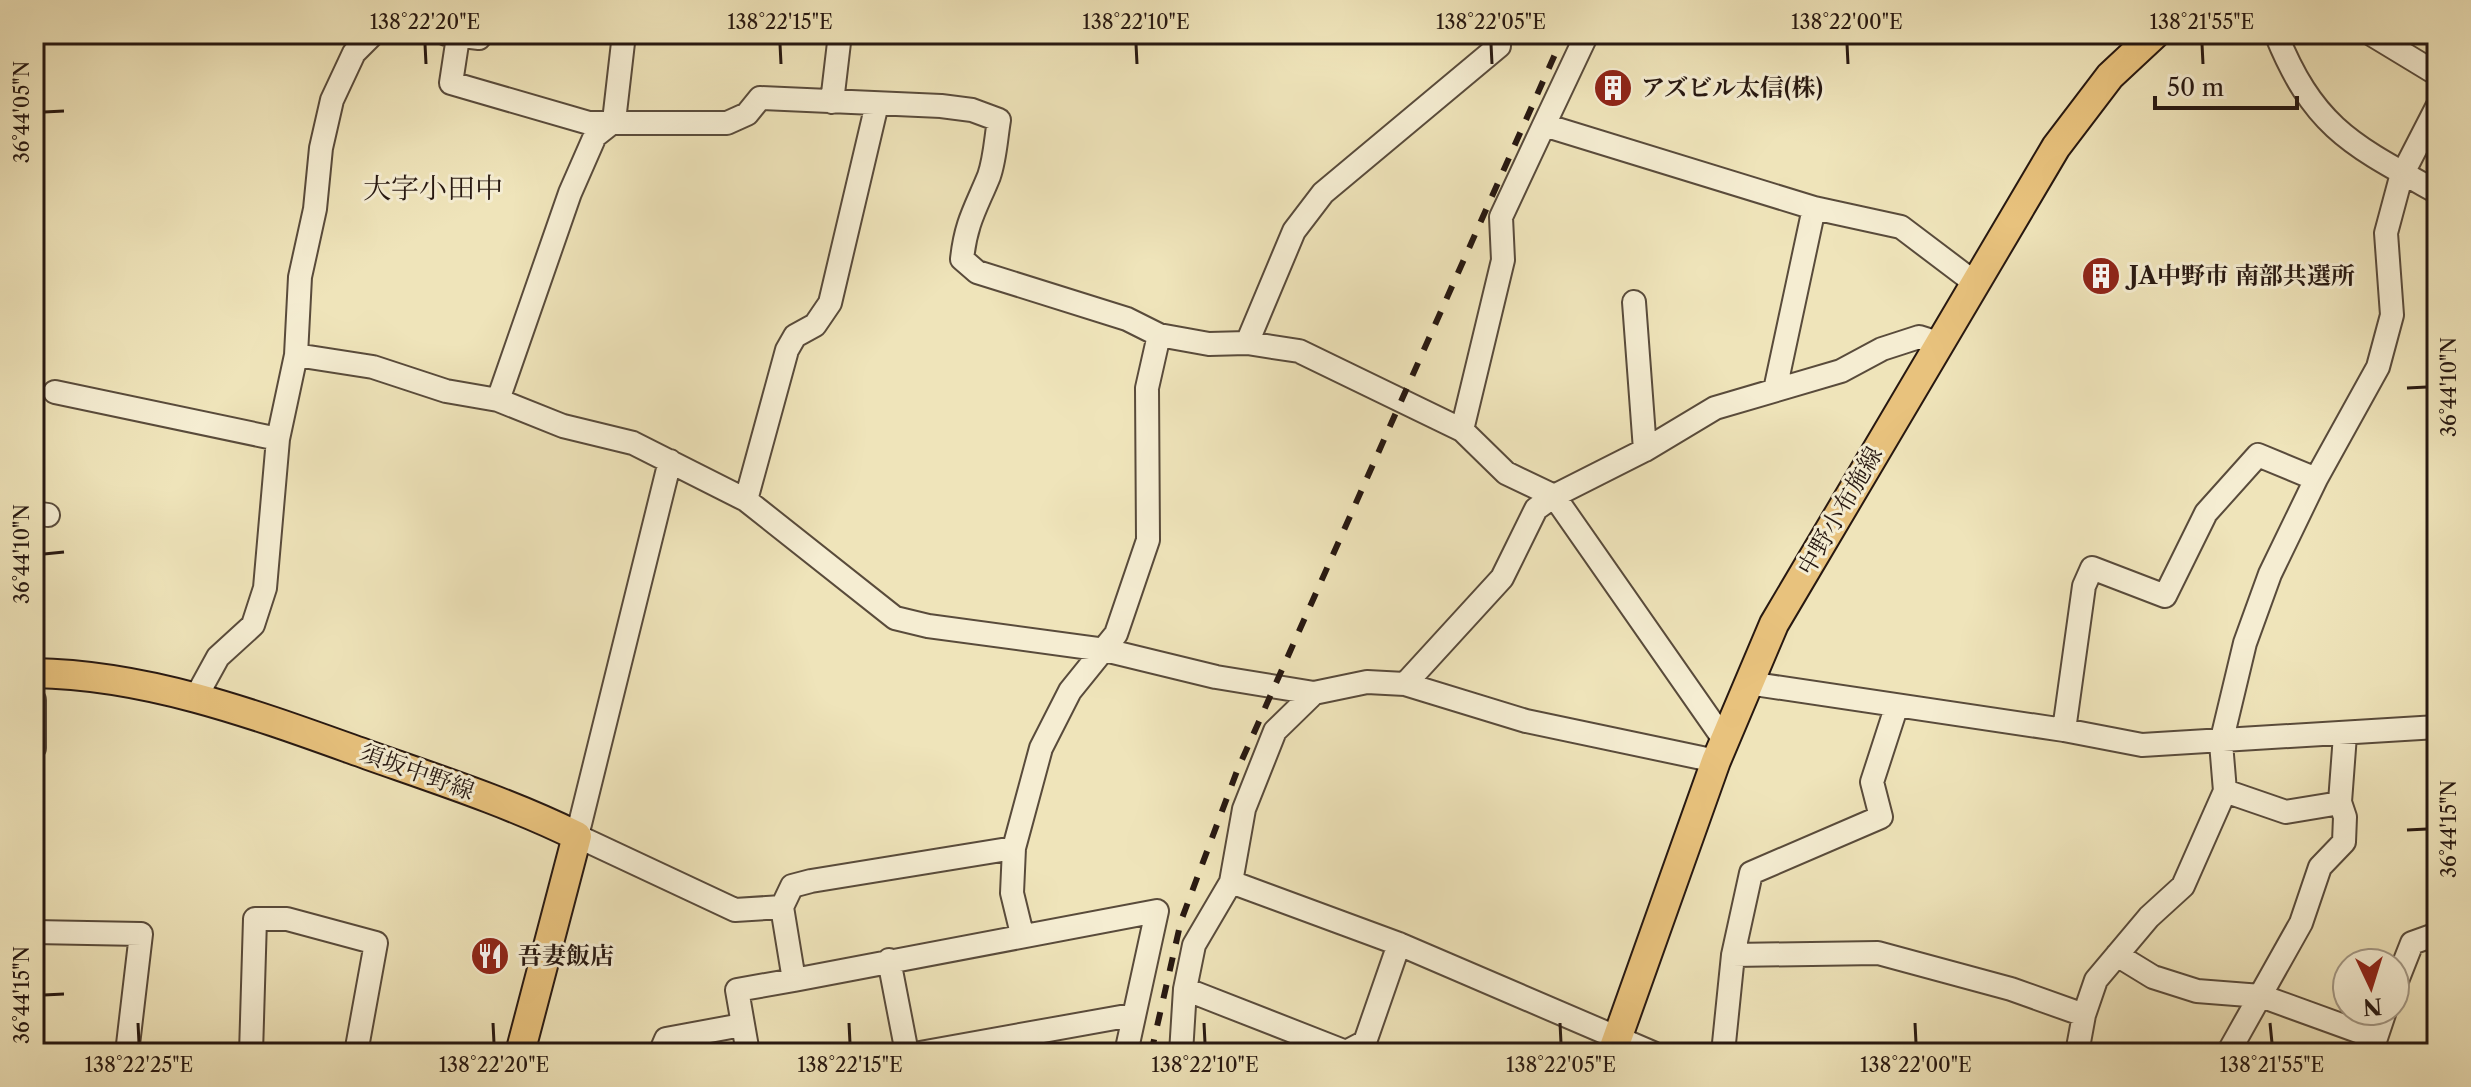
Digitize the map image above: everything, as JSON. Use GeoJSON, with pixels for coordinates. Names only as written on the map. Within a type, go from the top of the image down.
{"type":"FeatureCollection","features":[{"type":"Feature","properties":{"kind":"main road","name":"中野小布施線"},"geometry":{"type":"LineString","coordinates":[[1615,1046],[1721,751],[1774,624],[2056,147],[2110,76],[2155,34]]}},
{"type":"Feature","properties":{"kind":"main road","name":"須坂中野線"},"geometry":{"type":"LineString","coordinates":[[34,673],[103,678],[196,697],[510,805],[577,836]]}},
{"type":"Feature","properties":{"kind":"main road"},"geometry":{"type":"LineString","coordinates":[[520,1053],[577,836]]}},
{"type":"Feature","properties":{"kind":"street"},"geometry":{"type":"LineString","coordinates":[[196,697],[218,657],[253,625],[265,588],[278,439],[296,355],[300,277],[315,209],[321,148],[332,100],[354,53],[373,34]]}},
{"type":"Feature","properties":{"kind":"street"},"geometry":{"type":"LineString","coordinates":[[482,34],[479,38],[451,36],[451,83],[589,123],[727,123],[747,114],[760,98],[941,106],[972,110],[999,120],[989,174],[972,208],[962,259],[977,272],[1127,319],[1159,335],[1209,344],[1247,343],[1299,351],[1462,430],[1506,473],[1554,496],[1721,751]]}},
{"type":"Feature","properties":{"kind":"street"},"geometry":{"type":"LineString","coordinates":[[832,102],[840,34]]}},
{"type":"Feature","properties":{"kind":"street"},"geometry":{"type":"LineString","coordinates":[[1247,343],[1294,231],[1323,193],[1499,46],[1499,34]]}},
{"type":"Feature","properties":{"kind":"street"},"geometry":{"type":"LineString","coordinates":[[1462,430],[1503,260],[1501,217],[1587,34]]}},
{"type":"Feature","properties":{"kind":"street"},"geometry":{"type":"LineString","coordinates":[[2276,34],[2288,67],[2305,95],[2356,147],[2437,192]]}},
{"type":"Feature","properties":{"kind":"street"},"geometry":{"type":"LineString","coordinates":[[2371,34],[2437,74]]}},
{"type":"Feature","properties":{"kind":"street"},"geometry":{"type":"LineString","coordinates":[[498,400],[570,193],[595,136],[614,121],[626,35]]}},
{"type":"Feature","properties":{"kind":"street"},"geometry":{"type":"LineString","coordinates":[[746,500],[787,350],[795,336],[815,325],[830,303],[877,104]]}},
{"type":"Feature","properties":{"kind":"street"},"geometry":{"type":"LineString","coordinates":[[2077,1053],[2084,1015],[2096,980],[2149,917],[2183,886],[2225,791],[2221,743],[2245,643],[2270,574],[2316,479],[2378,367],[2392,315],[2386,233],[2404,174],[2437,107]]}},
{"type":"Feature","properties":{"kind":"street"},"geometry":{"type":"LineString","coordinates":[[1544,125],[1814,208],[1901,227],[1975,283]]}},
{"type":"Feature","properties":{"kind":"street"},"geometry":{"type":"LineString","coordinates":[[1775,390],[1814,208]]}},
{"type":"Feature","properties":{"kind":"street"},"geometry":{"type":"LineString","coordinates":[[1634,302],[1645,450]]}},
{"type":"Feature","properties":{"kind":"street"},"geometry":{"type":"LineString","coordinates":[[1022,934],[1012,893],[1014,848],[1041,748],[1070,691],[1116,634],[1148,540],[1147,388],[1159,335]]}},
{"type":"Feature","properties":{"kind":"street"},"geometry":{"type":"LineString","coordinates":[[1405,684],[1502,578],[1536,509],[1554,496],[1645,450],[1715,408],[1841,371],[1882,349],[1919,337],[1938,343]]}},
{"type":"Feature","properties":{"kind":"street"},"geometry":{"type":"LineString","coordinates":[[296,355],[373,367],[446,391],[498,400],[563,426],[633,443],[746,500],[895,618],[928,626],[1105,650],[1216,677],[1314,693],[1367,682],[1405,684],[1526,721],[1721,751]]}},
{"type":"Feature","properties":{"kind":"street"},"geometry":{"type":"LineString","coordinates":[[55,392],[278,439]]}},
{"type":"Feature","properties":{"kind":"street"},"geometry":{"type":"LineString","coordinates":[[2064,730],[2084,586],[2092,568],[2165,596],[2206,513],[2258,455],[2316,479]]}},
{"type":"Feature","properties":{"kind":"street"},"geometry":{"type":"LineString","coordinates":[[670,461],[577,836],[735,910],[782,907]]}},
{"type":"Feature","properties":{"kind":"street"},"geometry":{"type":"LineString","coordinates":[[1748,683],[1896,708],[2064,730],[2142,745],[2221,743],[2437,727]]}},
{"type":"Feature","properties":{"kind":"street"},"geometry":{"type":"LineString","coordinates":[[1181,1053],[1185,989],[1194,945],[1231,882],[1244,809],[1275,731],[1314,693]]}},
{"type":"Feature","properties":{"kind":"street"},"geometry":{"type":"LineString","coordinates":[[34,700],[34,748]]}},
{"type":"Feature","properties":{"kind":"street"},"geometry":{"type":"LineString","coordinates":[[1723,1053],[1733,955],[1751,873],[1881,817],[1872,782],[1896,708]]}},
{"type":"Feature","properties":{"kind":"street"},"geometry":{"type":"LineString","coordinates":[[2228,1053],[2301,923],[2320,867],[2344,842],[2345,817],[2340,803],[2345,735]]}},
{"type":"Feature","properties":{"kind":"street"},"geometry":{"type":"LineString","coordinates":[[2225,791],[2286,812],[2340,803]]}},
{"type":"Feature","properties":{"kind":"street"},"geometry":{"type":"LineString","coordinates":[[794,980],[782,907],[792,886],[1014,848]]}},
{"type":"Feature","properties":{"kind":"street"},"geometry":{"type":"LineString","coordinates":[[1231,882],[1399,944],[1615,1046],[1653,1053]]}},
{"type":"Feature","properties":{"kind":"street"},"geometry":{"type":"LineString","coordinates":[[748,1053],[737,990],[1157,911],[1126,1053]]}},
{"type":"Feature","properties":{"kind":"street"},"geometry":{"type":"LineString","coordinates":[[251,1053],[255,919],[287,919],[376,943],[356,1053]]}},
{"type":"Feature","properties":{"kind":"street"},"geometry":{"type":"LineString","coordinates":[[34,932],[141,934],[127,1053]]}},
{"type":"Feature","properties":{"kind":"street"},"geometry":{"type":"LineString","coordinates":[[2410,947],[2412,943],[2437,934]]}},
{"type":"Feature","properties":{"kind":"street"},"geometry":{"type":"LineString","coordinates":[[1185,989],[1346,1052],[1365,1042],[1399,944]]}},
{"type":"Feature","properties":{"kind":"street"},"geometry":{"type":"LineString","coordinates":[[1733,955],[1878,953],[2011,989],[2084,1015]]}},
{"type":"Feature","properties":{"kind":"street"},"geometry":{"type":"LineString","coordinates":[[2117,955],[2153,977],[2197,991],[2261,996],[2373,1045]]}},
{"type":"Feature","properties":{"kind":"street"},"geometry":{"type":"LineString","coordinates":[[889,960],[907,1053]]}},
{"type":"Feature","properties":{"kind":"street"},"geometry":{"type":"LineString","coordinates":[[920,1053],[1132,1015]]}},
{"type":"Feature","properties":{"kind":"street"},"geometry":{"type":"LineString","coordinates":[[660,1053],[666,1039],[742,1025]]}},
{"type":"Feature","properties":{"kind":"railway"},"geometry":{"type":"LineString","coordinates":[[1151,1053],[1181,921],[1237,771],[1564,34]]}},
{"type":"Feature","properties":{"kind":"place","name":"アズビル太信(株)"},"geometry":{"type":"Point","coordinates":[1613,88]}},
{"type":"Feature","properties":{"kind":"place","name":"JA中野市 南部共選所"},"geometry":{"type":"Point","coordinates":[2101,276]}},
{"type":"Feature","properties":{"kind":"place","name":"吾妻飯店"},"geometry":{"type":"Point","coordinates":[490,956]}},
{"type":"Feature","properties":{"kind":"district","name":"大字小田中"},"geometry":{"type":"Point","coordinates":[433,188]}}]}
